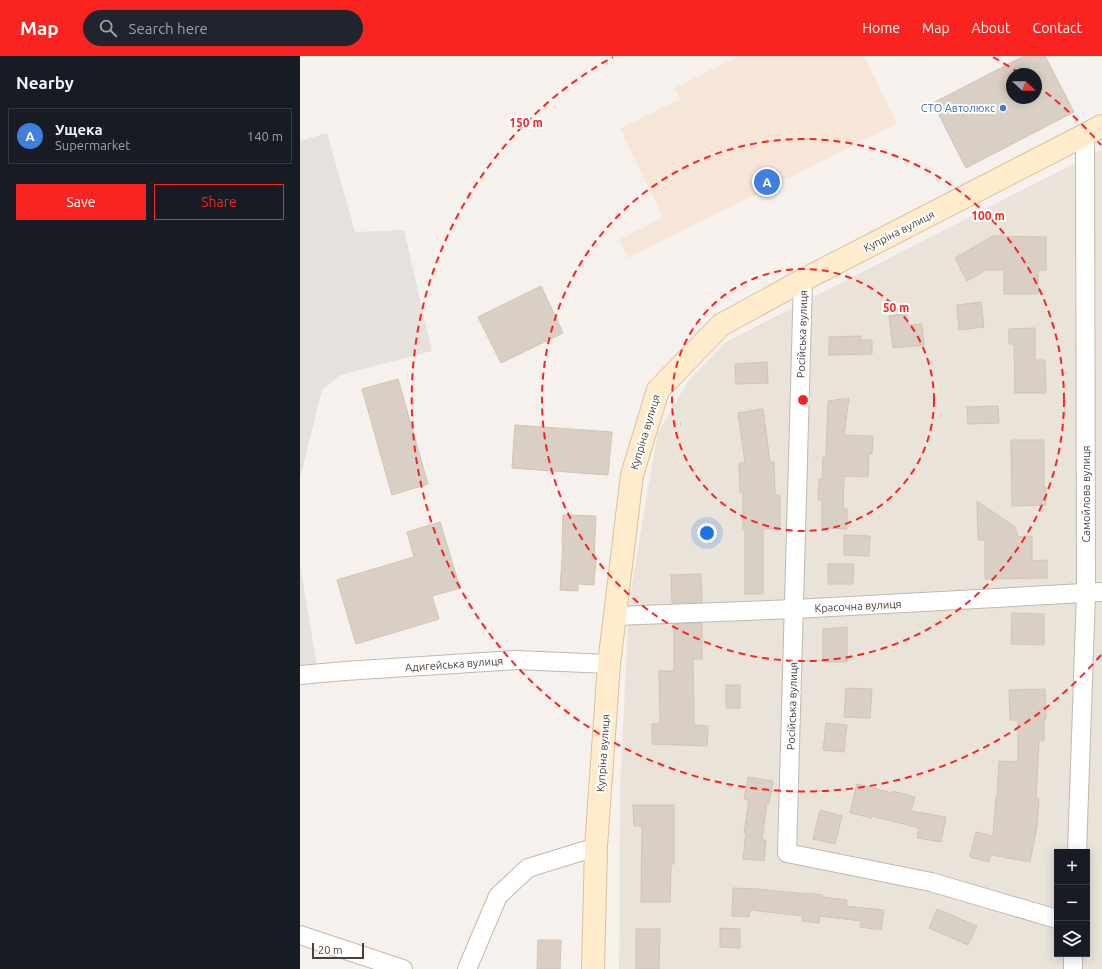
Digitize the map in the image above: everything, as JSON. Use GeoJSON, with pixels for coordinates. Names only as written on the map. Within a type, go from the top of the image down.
{"type":"FeatureCollection","features":[{"type":"Feature","properties":{"kind":"main road","name":"Купріна вулиця"},"geometry":{"type":"LineString","coordinates":[[593,969],[596,847],[609,664],[632,475],[658,390],[721,325],[803,280],[1093,131]]}},
{"type":"Feature","properties":{"kind":"street","name":"Самойлова вулиця"},"geometry":{"type":"LineString","coordinates":[[1077,849],[1094,592],[1093,131]]}},
{"type":"Feature","properties":{"kind":"street","name":"Російська вулиця"},"geometry":{"type":"LineString","coordinates":[[803,280],[787,853],[931,882],[1054,918]]}},
{"type":"Feature","properties":{"kind":"street","name":"Красочна вулиця"},"geometry":{"type":"LineString","coordinates":[[615,616],[795,609],[1094,592]]}},
{"type":"Feature","properties":{"kind":"street","name":"Адигейська вулиця"},"geometry":{"type":"LineString","coordinates":[[300,675],[516,660],[609,664]]}},
{"type":"Feature","properties":{"kind":"street"},"geometry":{"type":"LineString","coordinates":[[467,969],[498,896],[528,868],[596,847]]}},
{"type":"Feature","properties":{"kind":"street"},"geometry":{"type":"LineString","coordinates":[[300,935],[403,969]]}},
{"type":"Feature","properties":{"kind":"street"},"geometry":{"type":"LineString","coordinates":[[1073,957],[1073,969]]}},
{"type":"Feature","properties":{"kind":"shaded area"},"geometry":{"type":"Polygon","coordinates":[[[739,56],[864,56],[897,124],[628,258],[619,240],[663,217],[620,129],[680,99],[675,88],[739,56]]]}},
{"type":"Feature","properties":{"kind":"shaded area"},"geometry":{"type":"Polygon","coordinates":[[[327,133],[355,232],[404,230],[432,351],[340,375],[322,390],[300,479],[300,141],[327,133]]]}},
{"type":"Feature","properties":{"kind":"shaded area"},"geometry":{"type":"Polygon","coordinates":[[[1102,149],[1102,969],[619,969],[620,789],[629,604],[658,433],[688,381],[726,342],[1102,149]]]}},
{"type":"Feature","properties":{"kind":"shaded area"},"geometry":{"type":"Polygon","coordinates":[[[300,564],[317,666],[300,666],[300,564]]]}},
{"type":"Feature","properties":{"kind":"building","name":"СТО Автолюкс"},"geometry":{"type":"Polygon","coordinates":[[[1024,56],[1045,56],[1074,112],[966,168],[933,103],[1024,56]]]}},
{"type":"Feature","properties":{"kind":"building"},"geometry":{"type":"Polygon","coordinates":[[[993,236],[1046,237],[1046,270],[1038,270],[1038,294],[1004,294],[1004,270],[986,270],[967,281],[955,258],[993,236]]]}},
{"type":"Feature","properties":{"kind":"building"},"geometry":{"type":"Polygon","coordinates":[[[541,286],[563,333],[501,363],[478,317],[541,286]]]}},
{"type":"Feature","properties":{"kind":"building"},"geometry":{"type":"Polygon","coordinates":[[[981,302],[984,327],[959,330],[957,305],[981,302]]]}},
{"type":"Feature","properties":{"kind":"building"},"geometry":{"type":"Polygon","coordinates":[[[906,314],[908,325],[922,324],[924,345],[893,348],[889,316],[906,314]]]}},
{"type":"Feature","properties":{"kind":"building"},"geometry":{"type":"Polygon","coordinates":[[[1035,328],[1035,360],[1045,360],[1046,393],[1015,393],[1014,344],[1009,344],[1009,329],[1035,328]]]}},
{"type":"Feature","properties":{"kind":"building"},"geometry":{"type":"Polygon","coordinates":[[[861,336],[861,340],[872,340],[872,354],[829,355],[829,337],[861,336]]]}},
{"type":"Feature","properties":{"kind":"building"},"geometry":{"type":"Polygon","coordinates":[[[767,362],[768,383],[736,384],[735,364],[767,362]]]}},
{"type":"Feature","properties":{"kind":"building"},"geometry":{"type":"Polygon","coordinates":[[[398,379],[428,484],[392,495],[362,389],[398,379]]]}},
{"type":"Feature","properties":{"kind":"building"},"geometry":{"type":"Polygon","coordinates":[[[849,398],[844,435],[873,436],[872,454],[869,454],[868,477],[844,476],[843,509],[847,509],[847,529],[822,528],[822,500],[818,500],[819,479],[822,479],[823,457],[826,457],[828,401],[849,398]]]}},
{"type":"Feature","properties":{"kind":"building"},"geometry":{"type":"Polygon","coordinates":[[[998,406],[999,423],[968,424],[967,407],[998,406]]]}},
{"type":"Feature","properties":{"kind":"building"},"geometry":{"type":"Polygon","coordinates":[[[763,409],[770,462],[774,462],[775,495],[780,495],[780,529],[763,529],[763,594],[745,594],[745,529],[743,529],[743,492],[740,492],[739,463],[745,463],[738,413],[763,409]]]}},
{"type":"Feature","properties":{"kind":"building"},"geometry":{"type":"Polygon","coordinates":[[[515,425],[612,432],[608,475],[512,468],[515,425]]]}},
{"type":"Feature","properties":{"kind":"building"},"geometry":{"type":"Polygon","coordinates":[[[1011,440],[1044,440],[1044,487],[1046,487],[1046,505],[1012,506],[1011,440]]]}},
{"type":"Feature","properties":{"kind":"building"},"geometry":{"type":"Polygon","coordinates":[[[977,501],[1015,527],[1018,537],[1032,536],[1032,561],[1047,560],[1047,578],[985,579],[985,540],[978,540],[977,501]]]}},
{"type":"Feature","properties":{"kind":"building"},"geometry":{"type":"Polygon","coordinates":[[[563,515],[596,516],[594,559],[596,559],[594,585],[578,584],[578,591],[560,590],[563,515]]]}},
{"type":"Feature","properties":{"kind":"building"},"geometry":{"type":"Polygon","coordinates":[[[440,522],[460,588],[432,596],[439,619],[356,644],[337,580],[414,557],[407,532],[440,522]]]}},
{"type":"Feature","properties":{"kind":"building"},"geometry":{"type":"Polygon","coordinates":[[[844,535],[870,536],[869,556],[844,555],[844,535]]]}},
{"type":"Feature","properties":{"kind":"building"},"geometry":{"type":"Polygon","coordinates":[[[828,564],[854,564],[853,584],[828,584],[828,564]]]}},
{"type":"Feature","properties":{"kind":"building"},"geometry":{"type":"Polygon","coordinates":[[[701,574],[702,602],[672,603],[671,575],[701,574]]]}},
{"type":"Feature","properties":{"kind":"building"},"geometry":{"type":"Polygon","coordinates":[[[1012,613],[1044,614],[1044,645],[1011,644],[1012,613]]]}},
{"type":"Feature","properties":{"kind":"building"},"geometry":{"type":"Polygon","coordinates":[[[702,623],[702,659],[693,659],[694,725],[708,726],[707,746],[652,744],[652,724],[660,724],[659,671],[674,671],[674,624],[702,623]]]}},
{"type":"Feature","properties":{"kind":"building"},"geometry":{"type":"Polygon","coordinates":[[[847,627],[847,662],[823,662],[823,629],[847,627]]]}},
{"type":"Feature","properties":{"kind":"building"},"geometry":{"type":"Polygon","coordinates":[[[726,685],[740,685],[740,708],[726,708],[726,685]]]}},
{"type":"Feature","properties":{"kind":"building"},"geometry":{"type":"Polygon","coordinates":[[[846,688],[872,689],[870,718],[844,717],[846,688]]]}},
{"type":"Feature","properties":{"kind":"building"},"geometry":{"type":"Polygon","coordinates":[[[1045,689],[1046,719],[1044,719],[1044,741],[1039,741],[1036,798],[1039,799],[1037,827],[1030,862],[991,855],[989,862],[970,857],[976,832],[993,836],[999,761],[1018,762],[1018,720],[1010,720],[1009,690],[1045,689]]]}},
{"type":"Feature","properties":{"kind":"building"},"geometry":{"type":"Polygon","coordinates":[[[826,723],[847,725],[844,752],[823,750],[826,723]]]}},
{"type":"Feature","properties":{"kind":"building"},"geometry":{"type":"Polygon","coordinates":[[[748,777],[773,781],[769,803],[767,803],[762,840],[766,840],[764,861],[743,859],[746,833],[744,833],[749,800],[744,799],[748,777]]]}},
{"type":"Feature","properties":{"kind":"building"},"geometry":{"type":"Polygon","coordinates":[[[857,784],[915,797],[911,811],[946,817],[941,842],[917,838],[919,828],[872,816],[872,818],[850,813],[857,784]]]}},
{"type":"Feature","properties":{"kind":"building"},"geometry":{"type":"Polygon","coordinates":[[[633,805],[674,805],[674,864],[671,864],[670,902],[641,902],[642,826],[634,826],[633,805]]]}},
{"type":"Feature","properties":{"kind":"building"},"geometry":{"type":"Polygon","coordinates":[[[820,810],[842,816],[835,844],[813,839],[820,810]]]}},
{"type":"Feature","properties":{"kind":"building"},"geometry":{"type":"Polygon","coordinates":[[[733,888],[823,895],[822,897],[847,900],[846,906],[884,910],[881,930],[860,927],[861,921],[820,916],[819,923],[802,921],[803,916],[750,910],[749,917],[732,916],[733,888]]]}},
{"type":"Feature","properties":{"kind":"building"},"geometry":{"type":"Polygon","coordinates":[[[937,909],[977,926],[968,945],[929,928],[937,909]]]}},
{"type":"Feature","properties":{"kind":"building"},"geometry":{"type":"Polygon","coordinates":[[[720,928],[740,929],[740,948],[720,947],[720,928]]]}},
{"type":"Feature","properties":{"kind":"building"},"geometry":{"type":"Polygon","coordinates":[[[636,929],[660,929],[659,969],[636,969],[636,929]]]}},
{"type":"Feature","properties":{"kind":"building"},"geometry":{"type":"Polygon","coordinates":[[[538,940],[561,940],[560,969],[537,969],[538,940]]]}},
{"type":"Feature","properties":{"kind":"place","name":"СТО Автолюкс"},"geometry":{"type":"Point","coordinates":[1003,108]}},
{"type":"Feature","properties":{"kind":"place","name":"Ущека"},"geometry":{"type":"Point","coordinates":[767,182]}}]}
